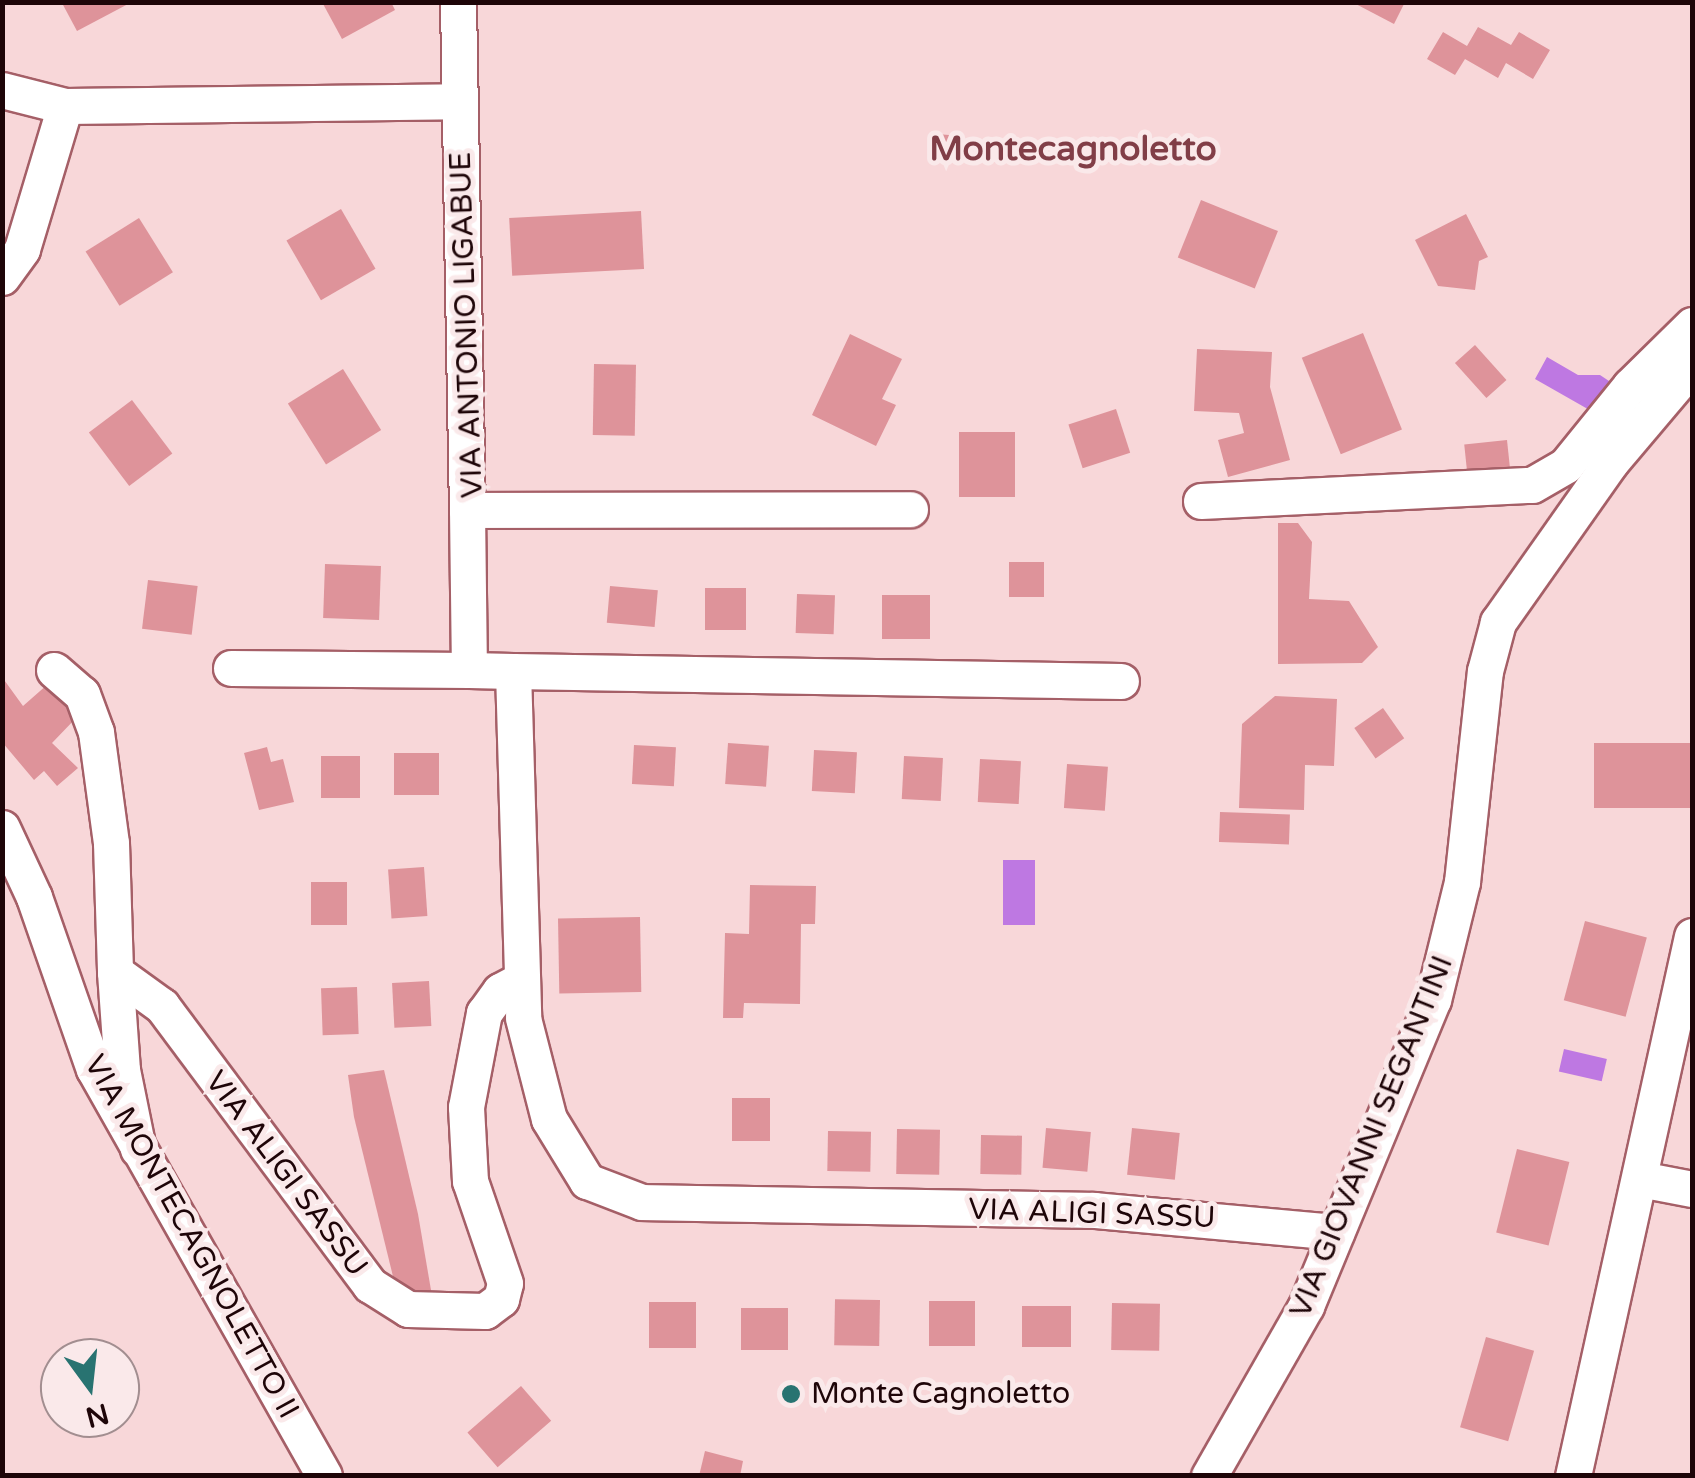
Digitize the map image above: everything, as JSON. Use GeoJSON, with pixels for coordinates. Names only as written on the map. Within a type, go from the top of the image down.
{"type":"FeatureCollection","features":[{"type":"Feature","properties":{"kind":"street","name":"VIA ANTONIO LIGABUE"},"geometry":{"type":"LineString","coordinates":[[458,2],[467,510],[910,509]]}},
{"type":"Feature","properties":{"kind":"street"},"geometry":{"type":"LineString","coordinates":[[2,90],[66,106],[459,101]]}},
{"type":"Feature","properties":{"kind":"street"},"geometry":{"type":"LineString","coordinates":[[2,277],[22,249],[66,106]]}},
{"type":"Feature","properties":{"kind":"street"},"geometry":{"type":"LineString","coordinates":[[1201,501],[1532,485],[1566,466],[1630,386],[1692,325]]}},
{"type":"Feature","properties":{"kind":"street","name":"VIA GIOVANNI SEGANTINI"},"geometry":{"type":"LineString","coordinates":[[1209,1476],[1274,1369],[1420,1034],[1450,941],[1470,827],[1485,670],[1498,622],[1610,463],[1692,366]]}},
{"type":"Feature","properties":{"kind":"street"},"geometry":{"type":"LineString","coordinates":[[467,510],[470,670]]}},
{"type":"Feature","properties":{"kind":"street"},"geometry":{"type":"LineString","coordinates":[[231,668],[1121,681]]}},
{"type":"Feature","properties":{"kind":"street"},"geometry":{"type":"LineString","coordinates":[[54,670],[82,694],[96,732],[112,844],[122,1070],[138,1149]]}},
{"type":"Feature","properties":{"kind":"street","name":"VIA ALIGI SASSU"},"geometry":{"type":"LineString","coordinates":[[513,671],[519,981],[549,1119],[574,1167],[615,1197],[1149,1213],[1336,1232]]}},
{"type":"Feature","properties":{"kind":"street","name":"VIA MONTECAGNOLETTO II"},"geometry":{"type":"LineString","coordinates":[[2,828],[34,897],[82,1042],[138,1149],[324,1476]]}},
{"type":"Feature","properties":{"kind":"street"},"geometry":{"type":"LineString","coordinates":[[1573,1476],[1692,936]]}},
{"type":"Feature","properties":{"kind":"street","name":"VIA ALIGI SASSU"},"geometry":{"type":"LineString","coordinates":[[115,972],[162,1006],[370,1285],[398,1306],[454,1315],[485,1311],[504,1292],[504,1274],[474,1196],[465,1128],[480,1022],[493,998],[519,981]]}},
{"type":"Feature","properties":{"kind":"street"},"geometry":{"type":"LineString","coordinates":[[1640,1179],[1692,1189]]}},
{"type":"Feature","properties":{"kind":"shaded area"},"geometry":{"type":"Polygon","coordinates":[[[1547,357],[1578,375],[1600,375],[1612,383],[1593,412],[1535,379],[1547,357]]]}},
{"type":"Feature","properties":{"kind":"shaded area"},"geometry":{"type":"Polygon","coordinates":[[[1003,860],[1035,860],[1035,925],[1003,925],[1003,860]]]}},
{"type":"Feature","properties":{"kind":"shaded area"},"geometry":{"type":"Polygon","coordinates":[[[1564,1049],[1607,1059],[1602,1081],[1559,1071],[1564,1049]]]}},
{"type":"Feature","properties":{"kind":"building"},"geometry":{"type":"Polygon","coordinates":[[[322,2],[391,2],[395,10],[342,39],[322,2]]]}},
{"type":"Feature","properties":{"kind":"building"},"geometry":{"type":"Polygon","coordinates":[[[1352,2],[1405,2],[1394,24],[1352,2]]]}},
{"type":"Feature","properties":{"kind":"building"},"geometry":{"type":"Polygon","coordinates":[[[62,3],[130,3],[77,31],[62,3]]]}},
{"type":"Feature","properties":{"kind":"building"},"geometry":{"type":"Polygon","coordinates":[[[1478,27],[1511,45],[1519,32],[1550,50],[1533,79],[1506,63],[1498,78],[1465,59],[1455,75],[1427,59],[1443,32],[1467,46],[1478,27]]]}},
{"type":"Feature","properties":{"kind":"building"},"geometry":{"type":"Polygon","coordinates":[[[935,134],[964,136],[963,156],[934,154],[935,134]]]}},
{"type":"Feature","properties":{"kind":"building"},"geometry":{"type":"Polygon","coordinates":[[[1201,200],[1278,231],[1255,289],[1178,257],[1201,200]]]}},
{"type":"Feature","properties":{"kind":"building"},"geometry":{"type":"Polygon","coordinates":[[[341,209],[376,269],[321,300],[286,241],[341,209]]]}},
{"type":"Feature","properties":{"kind":"building"},"geometry":{"type":"Polygon","coordinates":[[[641,211],[644,269],[512,276],[509,218],[641,211]]]}},
{"type":"Feature","properties":{"kind":"building"},"geometry":{"type":"Polygon","coordinates":[[[1466,214],[1488,257],[1479,261],[1475,290],[1438,286],[1415,240],[1466,214]]]}},
{"type":"Feature","properties":{"kind":"building"},"geometry":{"type":"Polygon","coordinates":[[[139,218],[173,272],[119,306],[86,251],[139,218]]]}},
{"type":"Feature","properties":{"kind":"building"},"geometry":{"type":"Polygon","coordinates":[[[1363,333],[1402,429],[1341,454],[1302,358],[1363,333]]]}},
{"type":"Feature","properties":{"kind":"building"},"geometry":{"type":"Polygon","coordinates":[[[850,334],[902,359],[882,399],[896,405],[876,446],[812,415],[850,334]]]}},
{"type":"Feature","properties":{"kind":"building"},"geometry":{"type":"Polygon","coordinates":[[[1475,345],[1506,380],[1486,398],[1455,363],[1475,345]]]}},
{"type":"Feature","properties":{"kind":"building"},"geometry":{"type":"Polygon","coordinates":[[[1197,349],[1272,352],[1270,387],[1290,460],[1228,477],[1218,440],[1244,433],[1239,413],[1194,411],[1197,349]]]}},
{"type":"Feature","properties":{"kind":"building"},"geometry":{"type":"Polygon","coordinates":[[[594,364],[636,365],[635,436],[593,435],[594,364]]]}},
{"type":"Feature","properties":{"kind":"building"},"geometry":{"type":"Polygon","coordinates":[[[343,369],[381,430],[326,465],[288,403],[343,369]]]}},
{"type":"Feature","properties":{"kind":"building"},"geometry":{"type":"Polygon","coordinates":[[[132,400],[172,454],[129,486],[89,432],[132,400]]]}},
{"type":"Feature","properties":{"kind":"building"},"geometry":{"type":"Polygon","coordinates":[[[1116,409],[1130,453],[1083,468],[1068,424],[1116,409]]]}},
{"type":"Feature","properties":{"kind":"building"},"geometry":{"type":"Polygon","coordinates":[[[959,432],[1015,432],[1015,497],[959,497],[959,432]]]}},
{"type":"Feature","properties":{"kind":"building"},"geometry":{"type":"Polygon","coordinates":[[[1507,440],[1511,480],[1468,484],[1464,444],[1507,440]]]}},
{"type":"Feature","properties":{"kind":"building"},"geometry":{"type":"Polygon","coordinates":[[[1278,523],[1298,523],[1312,542],[1309,599],[1349,601],[1378,647],[1362,663],[1278,664],[1278,523]]]}},
{"type":"Feature","properties":{"kind":"building"},"geometry":{"type":"Polygon","coordinates":[[[1009,562],[1044,562],[1044,597],[1009,597],[1009,562]]]}},
{"type":"Feature","properties":{"kind":"building"},"geometry":{"type":"Polygon","coordinates":[[[325,564],[381,566],[379,620],[323,618],[325,564]]]}},
{"type":"Feature","properties":{"kind":"building"},"geometry":{"type":"Polygon","coordinates":[[[148,580],[198,586],[192,635],[142,629],[148,580]]]}},
{"type":"Feature","properties":{"kind":"building"},"geometry":{"type":"Polygon","coordinates":[[[610,586],[658,590],[655,627],[607,623],[610,586]]]}},
{"type":"Feature","properties":{"kind":"building"},"geometry":{"type":"Polygon","coordinates":[[[705,588],[746,588],[746,630],[705,630],[705,588]]]}},
{"type":"Feature","properties":{"kind":"building"},"geometry":{"type":"Polygon","coordinates":[[[797,594],[835,595],[834,634],[796,633],[797,594]]]}},
{"type":"Feature","properties":{"kind":"building"},"geometry":{"type":"Polygon","coordinates":[[[882,595],[930,595],[930,639],[882,639],[882,595]]]}},
{"type":"Feature","properties":{"kind":"building"},"geometry":{"type":"Polygon","coordinates":[[[2,677],[23,706],[48,684],[77,717],[52,743],[78,768],[57,786],[44,771],[34,780],[2,742],[2,677]]]}},
{"type":"Feature","properties":{"kind":"building"},"geometry":{"type":"Polygon","coordinates":[[[1275,696],[1337,699],[1334,766],[1305,765],[1304,810],[1239,808],[1242,724],[1275,696]]]}},
{"type":"Feature","properties":{"kind":"building"},"geometry":{"type":"Polygon","coordinates":[[[1383,708],[1404,738],[1376,758],[1354,728],[1383,708]]]}},
{"type":"Feature","properties":{"kind":"building"},"geometry":{"type":"Polygon","coordinates":[[[728,743],[769,746],[766,787],[725,784],[728,743]]]}},
{"type":"Feature","properties":{"kind":"building"},"geometry":{"type":"Polygon","coordinates":[[[1594,743],[1692,743],[1692,808],[1594,808],[1594,743]]]}},
{"type":"Feature","properties":{"kind":"building"},"geometry":{"type":"Polygon","coordinates":[[[634,745],[676,747],[674,786],[632,784],[634,745]]]}},
{"type":"Feature","properties":{"kind":"building"},"geometry":{"type":"Polygon","coordinates":[[[267,747],[271,762],[283,759],[294,802],[259,810],[244,753],[267,747]]]}},
{"type":"Feature","properties":{"kind":"building"},"geometry":{"type":"Polygon","coordinates":[[[814,750],[857,752],[855,793],[812,791],[814,750]]]}},
{"type":"Feature","properties":{"kind":"building"},"geometry":{"type":"Polygon","coordinates":[[[394,753],[439,753],[439,795],[394,795],[394,753]]]}},
{"type":"Feature","properties":{"kind":"building"},"geometry":{"type":"Polygon","coordinates":[[[321,756],[360,756],[360,798],[321,798],[321,756]]]}},
{"type":"Feature","properties":{"kind":"building"},"geometry":{"type":"Polygon","coordinates":[[[904,756],[943,758],[941,801],[902,799],[904,756]]]}},
{"type":"Feature","properties":{"kind":"building"},"geometry":{"type":"Polygon","coordinates":[[[980,759],[1021,761],[1019,804],[978,802],[980,759]]]}},
{"type":"Feature","properties":{"kind":"building"},"geometry":{"type":"Polygon","coordinates":[[[1067,764],[1108,767],[1105,811],[1064,808],[1067,764]]]}},
{"type":"Feature","properties":{"kind":"building"},"geometry":{"type":"Polygon","coordinates":[[[1220,812],[1290,814],[1289,844],[1219,842],[1220,812]]]}},
{"type":"Feature","properties":{"kind":"building"},"geometry":{"type":"Polygon","coordinates":[[[424,867],[427,916],[392,918],[388,870],[424,867]]]}},
{"type":"Feature","properties":{"kind":"building"},"geometry":{"type":"Polygon","coordinates":[[[311,882],[347,882],[347,925],[311,925],[311,882]]]}},
{"type":"Feature","properties":{"kind":"building"},"geometry":{"type":"Polygon","coordinates":[[[750,885],[816,886],[815,924],[801,924],[800,1004],[744,1003],[743,1018],[723,1018],[725,933],[749,934],[750,885]]]}},
{"type":"Feature","properties":{"kind":"building"},"geometry":{"type":"Polygon","coordinates":[[[640,917],[641,992],[559,993],[558,918],[640,917]]]}},
{"type":"Feature","properties":{"kind":"building"},"geometry":{"type":"Polygon","coordinates":[[[1585,921],[1647,938],[1626,1017],[1564,1000],[1585,921]]]}},
{"type":"Feature","properties":{"kind":"building"},"geometry":{"type":"Polygon","coordinates":[[[429,981],[431,1026],[394,1028],[392,983],[429,981]]]}},
{"type":"Feature","properties":{"kind":"building"},"geometry":{"type":"Polygon","coordinates":[[[357,987],[359,1034],[323,1035],[321,988],[357,987]]]}},
{"type":"Feature","properties":{"kind":"building"},"geometry":{"type":"Polygon","coordinates":[[[384,1070],[418,1214],[432,1296],[399,1301],[354,1117],[348,1075],[384,1070]]]}},
{"type":"Feature","properties":{"kind":"building"},"geometry":{"type":"Polygon","coordinates":[[[732,1098],[770,1098],[770,1141],[732,1141],[732,1098]]]}},
{"type":"Feature","properties":{"kind":"building"},"geometry":{"type":"Polygon","coordinates":[[[1046,1128],[1091,1132],[1087,1172],[1043,1168],[1046,1128]]]}},
{"type":"Feature","properties":{"kind":"building"},"geometry":{"type":"Polygon","coordinates":[[[1132,1128],[1180,1133],[1175,1180],[1127,1175],[1132,1128]]]}},
{"type":"Feature","properties":{"kind":"building"},"geometry":{"type":"Polygon","coordinates":[[[897,1129],[940,1130],[939,1175],[896,1174],[897,1129]]]}},
{"type":"Feature","properties":{"kind":"building"},"geometry":{"type":"Polygon","coordinates":[[[828,1131],[871,1132],[870,1172],[827,1171],[828,1131]]]}},
{"type":"Feature","properties":{"kind":"building"},"geometry":{"type":"Polygon","coordinates":[[[981,1135],[1022,1136],[1021,1175],[980,1174],[981,1135]]]}},
{"type":"Feature","properties":{"kind":"building"},"geometry":{"type":"Polygon","coordinates":[[[1517,1149],[1569,1162],[1549,1246],[1496,1232],[1517,1149]]]}},
{"type":"Feature","properties":{"kind":"building"},"geometry":{"type":"Polygon","coordinates":[[[835,1299],[880,1300],[879,1346],[834,1345],[835,1299]]]}},
{"type":"Feature","properties":{"kind":"building"},"geometry":{"type":"Polygon","coordinates":[[[929,1301],[975,1301],[975,1346],[929,1346],[929,1301]]]}},
{"type":"Feature","properties":{"kind":"building"},"geometry":{"type":"Polygon","coordinates":[[[649,1302],[696,1302],[696,1348],[649,1348],[649,1302]]]}},
{"type":"Feature","properties":{"kind":"building"},"geometry":{"type":"Polygon","coordinates":[[[1112,1303],[1160,1304],[1159,1351],[1111,1350],[1112,1303]]]}},
{"type":"Feature","properties":{"kind":"building"},"geometry":{"type":"Polygon","coordinates":[[[1022,1306],[1071,1306],[1071,1347],[1022,1347],[1022,1306]]]}},
{"type":"Feature","properties":{"kind":"building"},"geometry":{"type":"Polygon","coordinates":[[[741,1308],[788,1308],[788,1350],[741,1350],[741,1308]]]}},
{"type":"Feature","properties":{"kind":"building"},"geometry":{"type":"Polygon","coordinates":[[[1486,1337],[1534,1351],[1508,1441],[1460,1427],[1486,1337]]]}},
{"type":"Feature","properties":{"kind":"building"},"geometry":{"type":"Polygon","coordinates":[[[521,1386],[551,1421],[498,1467],[467,1433],[521,1386]]]}},
{"type":"Feature","properties":{"kind":"building"},"geometry":{"type":"Polygon","coordinates":[[[705,1451],[743,1461],[740,1476],[699,1476],[705,1451]]]}},
{"type":"Feature","properties":{"kind":"place","name":"Monte Cagnoletto"},"geometry":{"type":"Point","coordinates":[791,1394]}},
{"type":"Feature","properties":{"kind":"district","name":"Montecagnoletto"},"geometry":{"type":"Point","coordinates":[1073,149]}}]}
